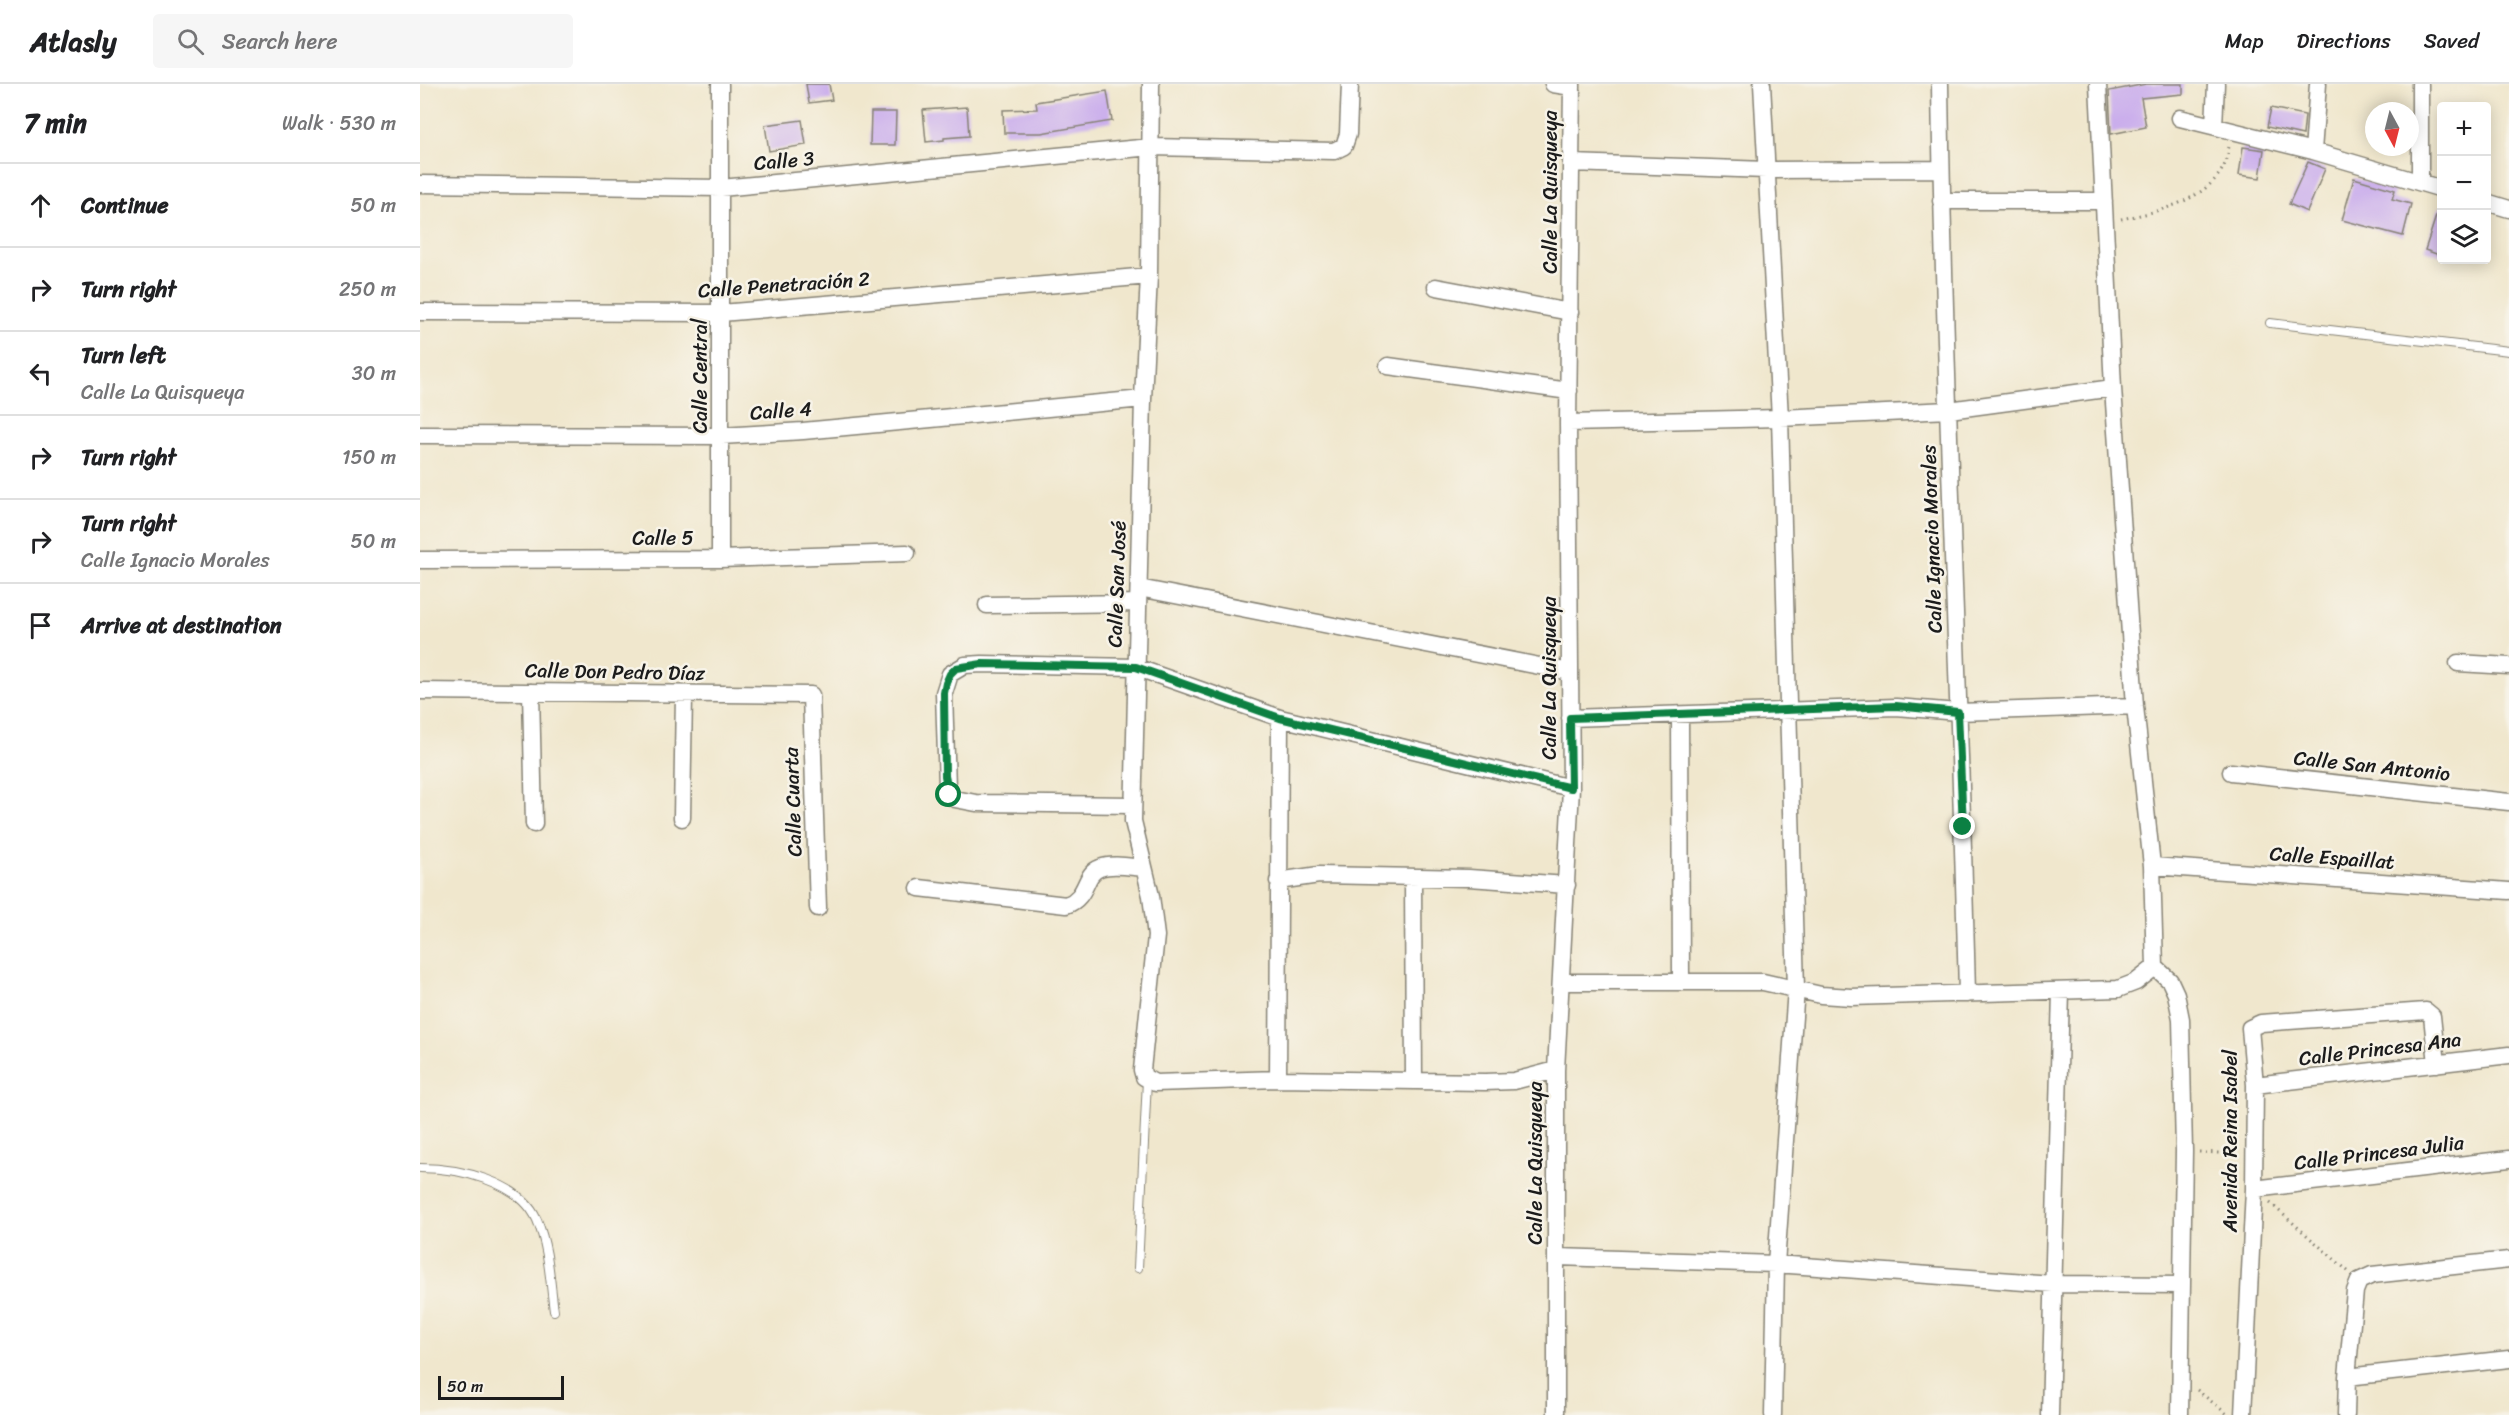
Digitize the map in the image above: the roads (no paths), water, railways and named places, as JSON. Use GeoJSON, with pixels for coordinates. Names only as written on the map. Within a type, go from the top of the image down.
{"type":"FeatureCollection","features":[{"type":"Feature","properties":{"kind":"street","name":"Calle Central"},"geometry":{"type":"LineString","coordinates":[[720,84],[720,559]]}},
{"type":"Feature","properties":{"kind":"street","name":"Calle San José"},"geometry":{"type":"LineString","coordinates":[[1147,1080],[1142,1070],[1156,936],[1151,896],[1133,821],[1133,805],[1143,399],[1149,276],[1151,84]]}},
{"type":"Feature","properties":{"kind":"street","name":"Calle 3"},"geometry":{"type":"LineString","coordinates":[[420,184],[720,188],[1151,147],[1334,151],[1344,146],[1348,134],[1350,84]]}},
{"type":"Feature","properties":{"kind":"street"},"geometry":{"type":"LineString","coordinates":[[1553,84],[1572,86]]}},
{"type":"Feature","properties":{"kind":"street"},"geometry":{"type":"LineString","coordinates":[[1762,84],[1780,418],[1796,989],[1776,1264],[1773,1415]]}},
{"type":"Feature","properties":{"kind":"street","name":"Calle Ignacio Morales"},"geometry":{"type":"LineString","coordinates":[[1940,84],[1941,201],[1967,994]]}},
{"type":"Feature","properties":{"kind":"street"},"geometry":{"type":"LineString","coordinates":[[2098,84],[2113,388],[2135,706],[2152,866],[2155,967],[2170,981],[2176,994],[2181,1019],[2184,1150],[2180,1415]]}},
{"type":"Feature","properties":{"kind":"street"},"geometry":{"type":"LineString","coordinates":[[2214,126],[2216,84]]}},
{"type":"Feature","properties":{"kind":"street"},"geometry":{"type":"LineString","coordinates":[[2313,152],[2318,84]]}},
{"type":"Feature","properties":{"kind":"street"},"geometry":{"type":"LineString","coordinates":[[2420,84],[2420,182]]}},
{"type":"Feature","properties":{"kind":"street","name":"Calle La Quisqueya"},"geometry":{"type":"LineString","coordinates":[[1556,1415],[1556,1070],[1571,788],[1568,423],[1572,86]]}},
{"type":"Feature","properties":{"kind":"street"},"geometry":{"type":"LineString","coordinates":[[2180,118],[2313,152],[2437,187]]}},
{"type":"Feature","properties":{"kind":"street"},"geometry":{"type":"LineString","coordinates":[[1572,163],[1766,170],[1941,169]]}},
{"type":"Feature","properties":{"kind":"street"},"geometry":{"type":"LineString","coordinates":[[1941,201],[2104,201]]}},
{"type":"Feature","properties":{"kind":"street"},"geometry":{"type":"LineString","coordinates":[[2491,203],[2509,209]]}},
{"type":"Feature","properties":{"kind":"street","name":"Calle Penetración 2"},"geometry":{"type":"LineString","coordinates":[[420,312],[721,313],[1149,276]]}},
{"type":"Feature","properties":{"kind":"street"},"geometry":{"type":"LineString","coordinates":[[1436,287],[1570,312]]}},
{"type":"Feature","properties":{"kind":"street"},"geometry":{"type":"LineString","coordinates":[[1388,366],[1569,391]]}},
{"type":"Feature","properties":{"kind":"street"},"geometry":{"type":"LineString","coordinates":[[1568,423],[1780,418],[1949,410],[2113,388]]}},
{"type":"Feature","properties":{"kind":"street","name":"Calle 4"},"geometry":{"type":"LineString","coordinates":[[420,435],[721,436],[803,431],[1143,399]]}},
{"type":"Feature","properties":{"kind":"street","name":"Calle 5"},"geometry":{"type":"LineString","coordinates":[[420,560],[720,559],[907,554]]}},
{"type":"Feature","properties":{"kind":"street"},"geometry":{"type":"LineString","coordinates":[[987,605],[1138,595],[1570,672]]}},
{"type":"Feature","properties":{"kind":"street"},"geometry":{"type":"LineString","coordinates":[[2458,663],[2509,666]]}},
{"type":"Feature","properties":{"kind":"street"},"geometry":{"type":"LineString","coordinates":[[1133,805],[976,803],[955,800],[949,795],[945,776],[944,693],[950,674],[965,665],[1136,667],[1280,718],[1571,788]]}},
{"type":"Feature","properties":{"kind":"street","name":"Calle Don Pedro Díaz"},"geometry":{"type":"LineString","coordinates":[[420,691],[811,695]]}},
{"type":"Feature","properties":{"kind":"street"},"geometry":{"type":"LineString","coordinates":[[531,692],[534,824]]}},
{"type":"Feature","properties":{"kind":"street"},"geometry":{"type":"LineString","coordinates":[[682,818],[684,694]]}},
{"type":"Feature","properties":{"kind":"street","name":"Calle Cuarta"},"geometry":{"type":"LineString","coordinates":[[811,695],[818,908]]}},
{"type":"Feature","properties":{"kind":"street"},"geometry":{"type":"LineString","coordinates":[[1570,718],[1896,706],[1958,712],[2135,706]]}},
{"type":"Feature","properties":{"kind":"street"},"geometry":{"type":"LineString","coordinates":[[1680,715],[1681,981]]}},
{"type":"Feature","properties":{"kind":"street"},"geometry":{"type":"LineString","coordinates":[[1278,1079],[1280,718]]}},
{"type":"Feature","properties":{"kind":"street","name":"Calle San Antonio"},"geometry":{"type":"LineString","coordinates":[[2231,772],[2509,802]]}},
{"type":"Feature","properties":{"kind":"street"},"geometry":{"type":"LineString","coordinates":[[919,888],[1066,905],[1077,901],[1092,873],[1098,868],[1105,866],[1143,868]]}},
{"type":"Feature","properties":{"kind":"street","name":"Calle Espaillat"},"geometry":{"type":"LineString","coordinates":[[2152,866],[2509,891]]}},
{"type":"Feature","properties":{"kind":"street"},"geometry":{"type":"LineString","coordinates":[[1278,881],[1318,875],[1469,878],[1567,885]]}},
{"type":"Feature","properties":{"kind":"street"},"geometry":{"type":"LineString","coordinates":[[1413,877],[1414,1081]]}},
{"type":"Feature","properties":{"kind":"street"},"geometry":{"type":"LineString","coordinates":[[1561,982],[1763,982],[1851,998],[2118,989],[2136,982],[2155,967]]}},
{"type":"Feature","properties":{"kind":"street"},"geometry":{"type":"LineString","coordinates":[[2050,1415],[2061,991]]}},
{"type":"Feature","properties":{"kind":"street","name":"Avenida Reina Isabel"},"geometry":{"type":"LineString","coordinates":[[2242,1415],[2254,1189],[2255,1084],[2250,1028],[2260,1023],[2426,1011],[2432,1016],[2437,1064]]}},
{"type":"Feature","properties":{"kind":"street","name":"Calle Princesa Ana"},"geometry":{"type":"LineString","coordinates":[[2255,1084],[2509,1055]]}},
{"type":"Feature","properties":{"kind":"street"},"geometry":{"type":"LineString","coordinates":[[1147,1080],[1155,1083],[1278,1079],[1514,1081],[1556,1070]]}},
{"type":"Feature","properties":{"kind":"street","name":"Calle Princesa Julia"},"geometry":{"type":"LineString","coordinates":[[2254,1189],[2509,1159]]}},
{"type":"Feature","properties":{"kind":"street"},"geometry":{"type":"LineString","coordinates":[[1557,1257],[1776,1264],[2053,1284],[2182,1285]]}},
{"type":"Feature","properties":{"kind":"street"},"geometry":{"type":"LineString","coordinates":[[2346,1415],[2346,1377],[2355,1291],[2359,1281],[2372,1275],[2509,1260]]}},
{"type":"Feature","properties":{"kind":"street"},"geometry":{"type":"LineString","coordinates":[[2346,1377],[2509,1359]]}},
{"type":"Feature","properties":{"kind":"lane"},"geometry":{"type":"LineString","coordinates":[[2270,322],[2509,351]]}},
{"type":"Feature","properties":{"kind":"lane"},"geometry":{"type":"LineString","coordinates":[[1138,1268],[1147,1080]]}},
{"type":"Feature","properties":{"kind":"lane"},"geometry":{"type":"LineString","coordinates":[[420,1168],[460,1171],[505,1188],[525,1203],[536,1218],[543,1236],[555,1311]]}}]}
